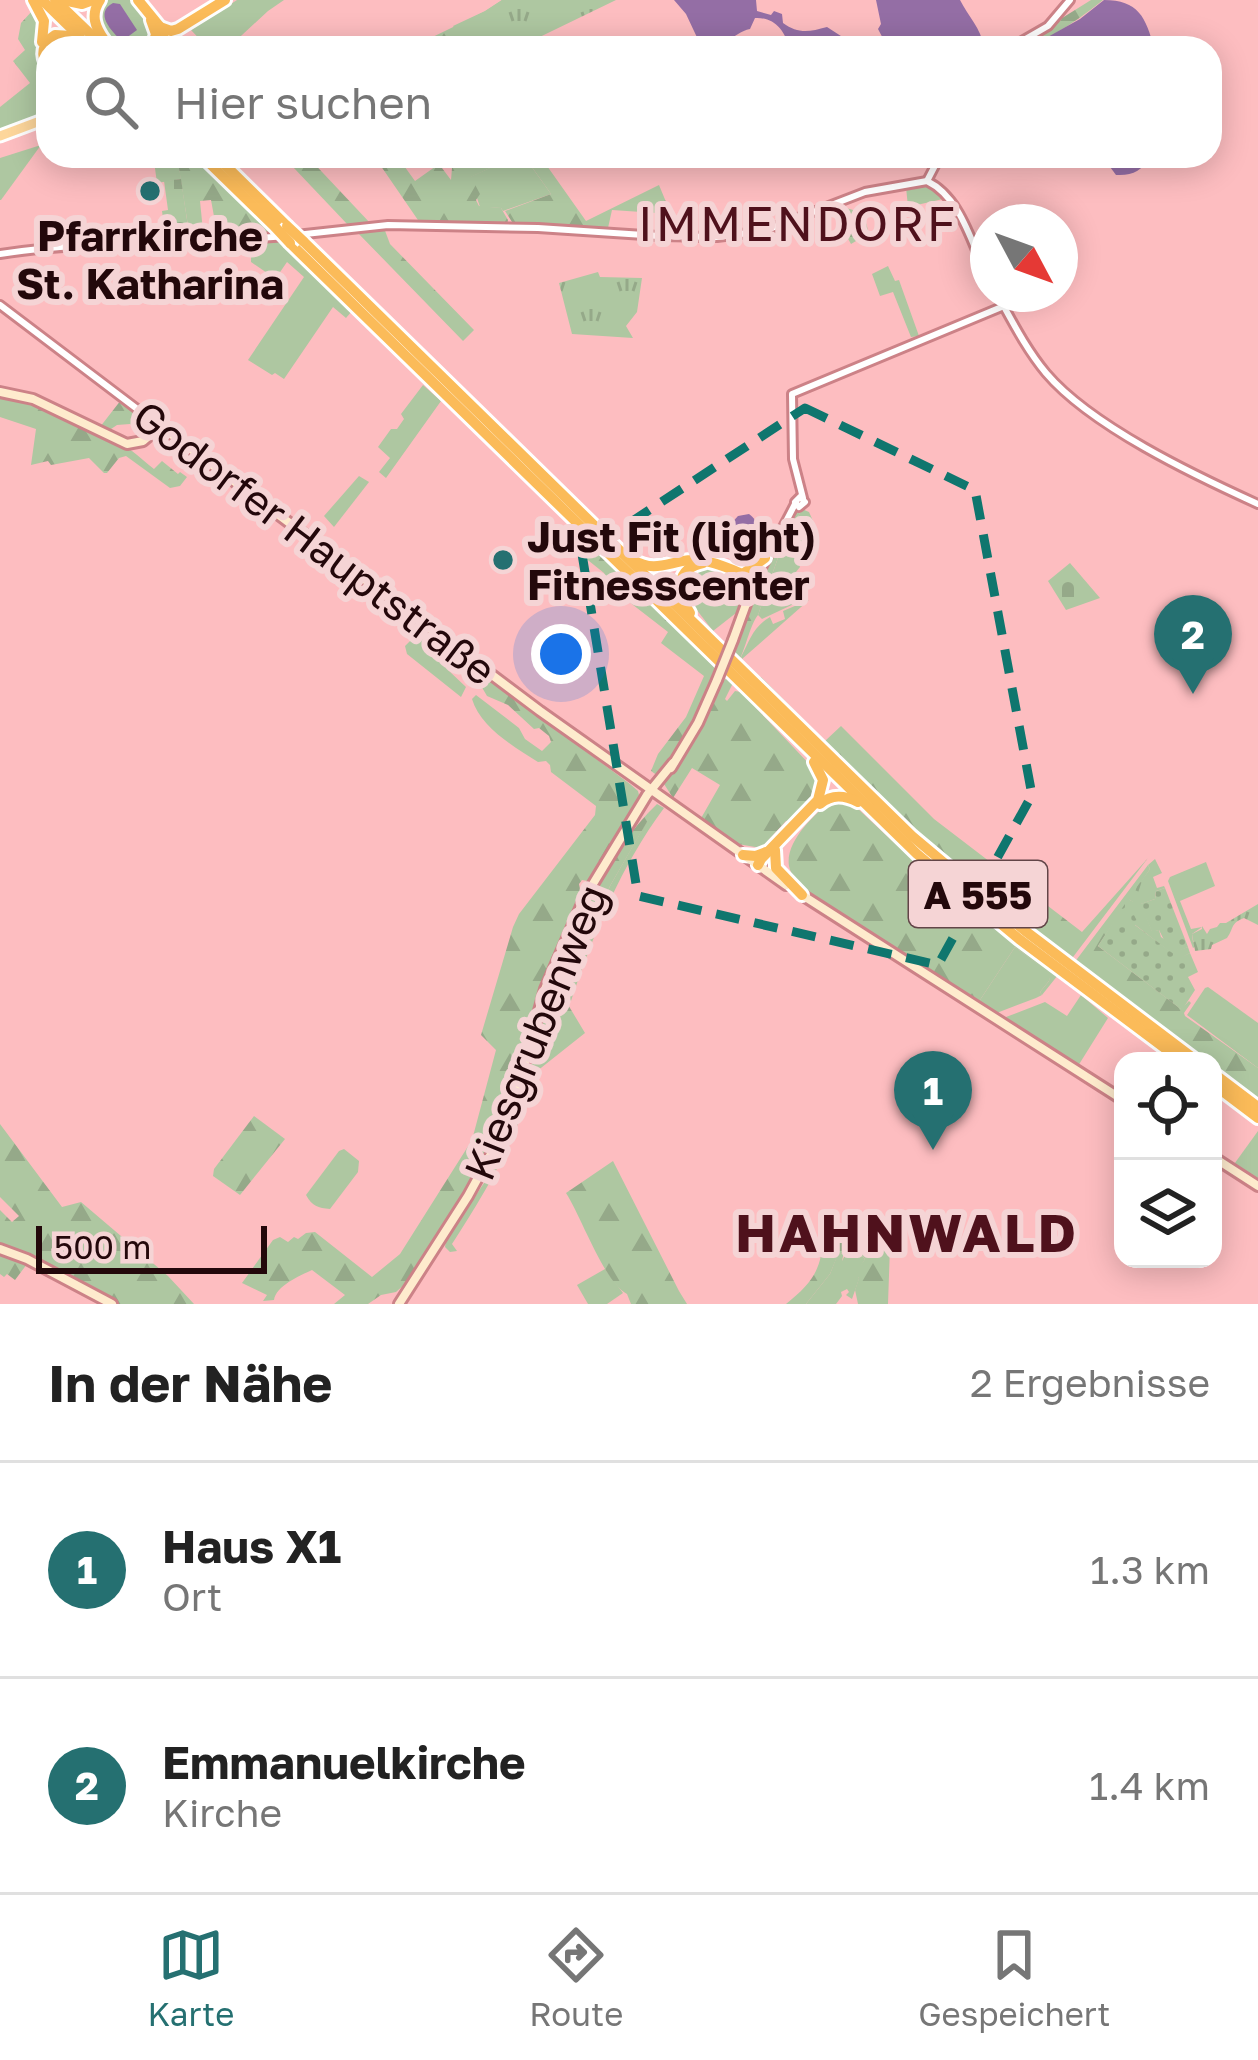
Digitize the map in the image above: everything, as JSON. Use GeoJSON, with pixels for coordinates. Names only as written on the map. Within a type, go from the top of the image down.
{"type":"FeatureCollection","features":[{"type":"Feature","properties":{"kind":"highway"},"geometry":{"type":"LineString","coordinates":[[59,0],[82,4],[96,0],[94,21],[102,36]]}},
{"type":"Feature","properties":{"kind":"highway"},"geometry":{"type":"LineString","coordinates":[[59,0],[96,36]]}},
{"type":"Feature","properties":{"kind":"highway"},"geometry":{"type":"LineString","coordinates":[[137,0],[160,27],[171,32],[225,0]]}},
{"type":"Feature","properties":{"kind":"highway"},"geometry":{"type":"LineString","coordinates":[[36,2],[77,36]]}},
{"type":"Feature","properties":{"kind":"highway"},"geometry":{"type":"LineString","coordinates":[[36,2],[44,21],[42,36]]}},
{"type":"Feature","properties":{"kind":"highway"},"geometry":{"type":"LineString","coordinates":[[147,12],[156,36]]}},
{"type":"Feature","properties":{"kind":"highway"},"geometry":{"type":"LineString","coordinates":[[176,36],[198,23]]}},
{"type":"Feature","properties":{"kind":"highway"},"geometry":{"type":"LineString","coordinates":[[160,27],[160,36]]}},
{"type":"Feature","properties":{"kind":"highway","name":"A 555"},"geometry":{"type":"LineString","coordinates":[[214,168],[617,548],[912,836],[962,881],[1185,1052]]}},
{"type":"Feature","properties":{"kind":"highway","name":"A 555"},"geometry":{"type":"LineString","coordinates":[[226,168],[279,230]]}},
{"type":"Feature","properties":{"kind":"highway","name":"A 555"},"geometry":{"type":"LineString","coordinates":[[297,242],[785,727],[946,880],[1170,1052]]}},
{"type":"Feature","properties":{"kind":"highway"},"geometry":{"type":"LineString","coordinates":[[617,548],[646,566],[697,560],[755,581]]}},
{"type":"Feature","properties":{"kind":"highway"},"geometry":{"type":"LineString","coordinates":[[737,574],[765,558]]}},
{"type":"Feature","properties":{"kind":"highway"},"geometry":{"type":"LineString","coordinates":[[716,565],[688,568],[679,586],[687,609],[718,648]]}},
{"type":"Feature","properties":{"kind":"highway"},"geometry":{"type":"LineString","coordinates":[[737,574],[746,586],[747,599]]}},
{"type":"Feature","properties":{"kind":"highway"},"geometry":{"type":"LineString","coordinates":[[758,866],[814,805],[823,785],[816,765],[785,727]]}},
{"type":"Feature","properties":{"kind":"highway"},"geometry":{"type":"LineString","coordinates":[[743,855],[772,850],[833,796],[850,798],[872,811]]}},
{"type":"Feature","properties":{"kind":"highway"},"geometry":{"type":"LineString","coordinates":[[772,850],[776,868],[802,895]]}},
{"type":"Feature","properties":{"kind":"highway"},"geometry":{"type":"LineString","coordinates":[[1222,1080],[1258,1108]]}},
{"type":"Feature","properties":{"kind":"highway"},"geometry":{"type":"LineString","coordinates":[[1222,1091],[1258,1118]]}},
{"type":"Feature","properties":{"kind":"main road"},"geometry":{"type":"LineString","coordinates":[[174,36],[178,33]]}},
{"type":"Feature","properties":{"kind":"main road"},"geometry":{"type":"LineString","coordinates":[[0,136],[36,122]]}},
{"type":"Feature","properties":{"kind":"main road"},"geometry":{"type":"LineString","coordinates":[[0,392],[33,399],[127,444],[143,441],[158,428]]}},
{"type":"Feature","properties":{"kind":"main road","name":"Godorfer Hauptstraße"},"geometry":{"type":"LineString","coordinates":[[158,428],[758,866],[1114,1094]]}},
{"type":"Feature","properties":{"kind":"main road","name":"Kiesgrubenweg"},"geometry":{"type":"LineString","coordinates":[[402,1303],[497,1143],[562,944],[631,822],[645,802],[660,797],[662,780],[698,723],[717,680],[755,581]]}},
{"type":"Feature","properties":{"kind":"main road"},"geometry":{"type":"LineString","coordinates":[[399,591],[402,606]]}},
{"type":"Feature","properties":{"kind":"main road"},"geometry":{"type":"LineString","coordinates":[[633,777],[662,780],[664,794],[660,797]]}},
{"type":"Feature","properties":{"kind":"main road"},"geometry":{"type":"LineString","coordinates":[[633,777],[645,802]]}},
{"type":"Feature","properties":{"kind":"main road"},"geometry":{"type":"LineString","coordinates":[[1218,1160],[1258,1186]]}},
{"type":"Feature","properties":{"kind":"main road"},"geometry":{"type":"LineString","coordinates":[[0,1249],[112,1304]]}},
{"type":"Feature","properties":{"kind":"street"},"geometry":{"type":"LineString","coordinates":[[1031,36],[1048,26],[1070,0]]}},
{"type":"Feature","properties":{"kind":"street"},"geometry":{"type":"LineString","coordinates":[[927,182],[934,168]]}},
{"type":"Feature","properties":{"kind":"street"},"geometry":{"type":"LineString","coordinates":[[0,254],[80,244],[138,245],[279,230],[388,225],[578,229],[696,238],[764,231],[865,192],[927,182],[943,191],[970,240]]}},
{"type":"Feature","properties":{"kind":"street","name":"Godorfer Hauptstraße"},"geometry":{"type":"LineString","coordinates":[[0,305],[110,386],[158,428]]}},
{"type":"Feature","properties":{"kind":"street","name":"Kiesgrubenweg"},"geometry":{"type":"LineString","coordinates":[[755,581],[799,499],[793,459],[793,394],[990,312]]}},
{"type":"Feature","properties":{"kind":"street"},"geometry":{"type":"LineString","coordinates":[[1008,312],[1034,356],[1085,409],[1168,459],[1258,504]]}},
{"type":"Feature","properties":{"kind":"highlighted area"},"geometry":{"type":"Polygon","coordinates":[[[805,408],[975,490],[1032,795],[938,965],[638,896],[582,554],[805,408]]]}},
{"type":"Feature","properties":{"kind":"green space"},"geometry":{"type":"Polygon","coordinates":[[[106,0],[130,0],[142,13],[151,36],[107,36],[98,14],[106,0]]]}},
{"type":"Feature","properties":{"kind":"green space"},"geometry":{"type":"Polygon","coordinates":[[[237,0],[284,0],[241,36],[197,36],[191,30],[237,0]]]}},
{"type":"Feature","properties":{"kind":"green space"},"geometry":{"type":"Polygon","coordinates":[[[502,0],[512,36],[435,36],[502,0]]]}},
{"type":"Feature","properties":{"kind":"green space"},"geometry":{"type":"Polygon","coordinates":[[[502,0],[616,0],[542,36],[460,36],[453,26],[502,0]]]}},
{"type":"Feature","properties":{"kind":"green space"},"geometry":{"type":"Polygon","coordinates":[[[1091,0],[1103,0],[1050,36],[1033,36],[1091,0]]]}},
{"type":"Feature","properties":{"kind":"green space"},"geometry":{"type":"Polygon","coordinates":[[[33,10],[38,12],[36,118],[0,132],[0,107],[30,83],[13,61],[25,50],[18,39],[21,23],[33,10]]]}},
{"type":"Feature","properties":{"kind":"green space"},"geometry":{"type":"Polygon","coordinates":[[[36,147],[1,200],[0,200],[0,158],[36,147]]]}},
{"type":"Feature","properties":{"kind":"green space"},"geometry":{"type":"Polygon","coordinates":[[[155,168],[179,168],[181,179],[157,183],[155,168]]]}},
{"type":"Feature","properties":{"kind":"green space"},"geometry":{"type":"Polygon","coordinates":[[[179,168],[205,168],[274,234],[218,238],[211,200],[200,201],[203,231],[189,232],[179,168]]]}},
{"type":"Feature","properties":{"kind":"green space"},"geometry":{"type":"Polygon","coordinates":[[[294,168],[318,168],[371,224],[348,225],[294,168]]]}},
{"type":"Feature","properties":{"kind":"green space"},"geometry":{"type":"Polygon","coordinates":[[[382,168],[406,168],[415,181],[433,168],[442,168],[451,180],[452,168],[490,168],[471,177],[480,194],[476,200],[479,206],[501,208],[507,225],[420,223],[382,168]]]}},
{"type":"Feature","properties":{"kind":"green space"},"geometry":{"type":"Polygon","coordinates":[[[490,168],[533,168],[551,194],[503,211],[480,207],[470,177],[490,168]]]}},
{"type":"Feature","properties":{"kind":"green space"},"geometry":{"type":"Polygon","coordinates":[[[533,168],[548,168],[586,221],[659,185],[671,214],[612,210],[608,228],[514,225],[505,211],[551,194],[533,168]]]}},
{"type":"Feature","properties":{"kind":"green space"},"geometry":{"type":"Polygon","coordinates":[[[181,179],[190,240],[166,240],[164,181],[181,179]]]}},
{"type":"Feature","properties":{"kind":"green space"},"geometry":{"type":"Polygon","coordinates":[[[926,184],[942,194],[959,219],[943,199],[908,207],[906,187],[926,184]]]}},
{"type":"Feature","properties":{"kind":"green space"},"geometry":{"type":"Polygon","coordinates":[[[841,207],[860,214],[866,222],[868,234],[851,244],[832,210],[841,207]]]}},
{"type":"Feature","properties":{"kind":"green space"},"geometry":{"type":"Polygon","coordinates":[[[384,228],[390,244],[474,330],[463,341],[357,232],[384,228]]]}},
{"type":"Feature","properties":{"kind":"green space"},"geometry":{"type":"Polygon","coordinates":[[[280,239],[352,311],[346,318],[333,307],[284,379],[248,360],[304,277],[287,262],[258,304],[253,300],[270,275],[251,262],[251,240],[280,239]]]}},
{"type":"Feature","properties":{"kind":"green space"},"geometry":{"type":"Polygon","coordinates":[[[888,266],[895,281],[899,280],[919,336],[911,337],[893,292],[880,296],[872,274],[888,266]]]}},
{"type":"Feature","properties":{"kind":"green space"},"geometry":{"type":"Polygon","coordinates":[[[598,272],[600,277],[642,278],[637,312],[626,326],[633,338],[572,334],[559,283],[598,272]]]}},
{"type":"Feature","properties":{"kind":"green space"},"geometry":{"type":"Polygon","coordinates":[[[423,385],[441,401],[386,478],[379,472],[390,458],[378,447],[391,429],[397,429],[404,419],[401,414],[423,385]]]}},
{"type":"Feature","properties":{"kind":"green space"},"geometry":{"type":"Polygon","coordinates":[[[0,397],[68,417],[121,444],[154,469],[162,461],[187,477],[180,486],[170,488],[126,456],[107,473],[89,458],[31,465],[36,429],[0,417],[0,397]]]}},
{"type":"Feature","properties":{"kind":"green space"},"geometry":{"type":"Polygon","coordinates":[[[121,400],[144,417],[145,426],[139,431],[130,424],[108,431],[100,427],[121,400]]]}},
{"type":"Feature","properties":{"kind":"green space"},"geometry":{"type":"Polygon","coordinates":[[[359,476],[369,482],[334,527],[324,516],[359,476]]]}},
{"type":"Feature","properties":{"kind":"green space"},"geometry":{"type":"Polygon","coordinates":[[[802,509],[781,549],[740,659],[734,653],[761,580],[787,527],[802,509]]]}},
{"type":"Feature","properties":{"kind":"green space"},"geometry":{"type":"Polygon","coordinates":[[[802,509],[809,512],[818,532],[792,548],[800,567],[787,583],[796,603],[762,619],[758,615],[781,549],[802,509]]]}},
{"type":"Feature","properties":{"kind":"green space"},"geometry":{"type":"Polygon","coordinates":[[[588,541],[716,669],[680,746],[658,776],[651,771],[658,754],[686,717],[704,676],[661,643],[668,632],[615,591],[604,573],[579,553],[588,541]]]}},
{"type":"Feature","properties":{"kind":"green space"},"geometry":{"type":"Polygon","coordinates":[[[1070,563],[1100,598],[1066,610],[1048,581],[1070,563]]]}},
{"type":"Feature","properties":{"kind":"green space"},"geometry":{"type":"Polygon","coordinates":[[[705,568],[732,578],[743,589],[742,601],[732,590],[713,589],[690,606],[688,576],[705,568]]]}},
{"type":"Feature","properties":{"kind":"green space"},"geometry":{"type":"Polygon","coordinates":[[[713,589],[732,590],[742,601],[736,613],[713,631],[693,605],[713,589]]]}},
{"type":"Feature","properties":{"kind":"green space"},"geometry":{"type":"Polygon","coordinates":[[[809,600],[742,659],[752,634],[764,621],[770,617],[773,624],[785,619],[783,611],[809,600]]]}},
{"type":"Feature","properties":{"kind":"green space"},"geometry":{"type":"Polygon","coordinates":[[[412,622],[630,784],[640,799],[588,881],[579,884],[581,894],[544,977],[493,1142],[405,1284],[368,1304],[334,1304],[345,1295],[312,1270],[283,1286],[274,1300],[263,1301],[267,1295],[242,1283],[280,1237],[288,1242],[315,1232],[372,1277],[400,1254],[472,1140],[496,1050],[481,1035],[513,927],[595,815],[596,806],[551,772],[546,761],[538,762],[490,727],[472,699],[476,695],[542,751],[551,742],[549,736],[508,705],[487,696],[480,684],[453,665],[448,670],[466,687],[461,697],[407,654],[405,646],[414,637],[402,627],[412,622]]]}},
{"type":"Feature","properties":{"kind":"green space"},"geometry":{"type":"Polygon","coordinates":[[[761,677],[825,741],[841,726],[934,819],[1082,932],[1148,858],[1070,961],[900,819],[761,677]]]}},
{"type":"Feature","properties":{"kind":"green space"},"geometry":{"type":"Polygon","coordinates":[[[728,678],[733,683],[725,699],[741,692],[814,769],[816,778],[810,803],[761,848],[732,843],[700,820],[720,785],[692,768],[673,798],[664,784],[728,678]]]}},
{"type":"Feature","properties":{"kind":"green space"},"geometry":{"type":"Polygon","coordinates":[[[832,801],[855,806],[919,866],[921,878],[930,887],[967,904],[1058,975],[1042,995],[1050,974],[1015,947],[978,1003],[805,891],[790,870],[789,857],[809,821],[832,801]]]}},
{"type":"Feature","properties":{"kind":"green space"},"geometry":{"type":"Polygon","coordinates":[[[657,804],[664,808],[610,900],[571,1001],[566,993],[610,886],[657,804]]]}},
{"type":"Feature","properties":{"kind":"green space"},"geometry":{"type":"Polygon","coordinates":[[[648,813],[610,886],[564,998],[585,1033],[527,1079],[547,1007],[586,905],[624,842],[648,813]]]}},
{"type":"Feature","properties":{"kind":"green space"},"geometry":{"type":"Polygon","coordinates":[[[1155,859],[1162,873],[1153,877],[1157,888],[1165,888],[1156,891],[1155,899],[1141,904],[1152,931],[1159,930],[1179,950],[1188,947],[1190,953],[1179,959],[1134,924],[1133,902],[1128,899],[1155,859]]]}},
{"type":"Feature","properties":{"kind":"green space"},"geometry":{"type":"Polygon","coordinates":[[[1206,862],[1215,886],[1180,901],[1191,929],[1202,927],[1192,934],[1197,945],[1193,948],[1168,881],[1206,862]]]}},
{"type":"Feature","properties":{"kind":"green space"},"geometry":{"type":"Polygon","coordinates":[[[1148,865],[1150,869],[1098,946],[1181,1009],[1189,1001],[1185,1016],[1258,1068],[1258,1102],[1222,1075],[1222,1052],[1192,1052],[1074,963],[1148,865]]]}},
{"type":"Feature","properties":{"kind":"green space"},"geometry":{"type":"Polygon","coordinates":[[[1165,888],[1188,947],[1179,951],[1159,930],[1152,932],[1140,904],[1155,899],[1156,891],[1165,888]]]}},
{"type":"Feature","properties":{"kind":"green space"},"geometry":{"type":"Polygon","coordinates":[[[1128,899],[1134,902],[1135,925],[1179,958],[1190,953],[1198,972],[1188,977],[1195,990],[1182,1010],[1098,946],[1128,899]]]}},
{"type":"Feature","properties":{"kind":"green space"},"geometry":{"type":"Polygon","coordinates":[[[1258,904],[1258,925],[1244,918],[1211,949],[1195,951],[1192,934],[1202,926],[1207,934],[1258,904]]]}},
{"type":"Feature","properties":{"kind":"green space"},"geometry":{"type":"Polygon","coordinates":[[[1015,947],[1051,974],[1049,981],[1042,995],[994,1014],[978,1003],[1015,947]]]}},
{"type":"Feature","properties":{"kind":"green space"},"geometry":{"type":"Polygon","coordinates":[[[1208,987],[1258,1023],[1258,1068],[1187,1015],[1208,987]]]}},
{"type":"Feature","properties":{"kind":"green space"},"geometry":{"type":"Polygon","coordinates":[[[1081,995],[1108,1018],[1078,1066],[1006,1021],[1045,1002],[1067,1016],[1081,995]]]}},
{"type":"Feature","properties":{"kind":"green space"},"geometry":{"type":"Polygon","coordinates":[[[518,1107],[523,1111],[508,1147],[452,1244],[457,1251],[450,1252],[446,1240],[488,1177],[518,1107]]]}},
{"type":"Feature","properties":{"kind":"green space"},"geometry":{"type":"Polygon","coordinates":[[[254,1116],[285,1139],[240,1195],[213,1176],[214,1169],[254,1116]]]}},
{"type":"Feature","properties":{"kind":"green space"},"geometry":{"type":"Polygon","coordinates":[[[0,1124],[62,1207],[81,1202],[194,1304],[119,1304],[30,1260],[15,1280],[0,1274],[0,1255],[27,1258],[0,1244],[0,1210],[12,1222],[19,1216],[0,1197],[0,1124]]]}},
{"type":"Feature","properties":{"kind":"green space"},"geometry":{"type":"Polygon","coordinates":[[[1258,1131],[1258,1183],[1232,1167],[1258,1131]]]}},
{"type":"Feature","properties":{"kind":"green space"},"geometry":{"type":"Polygon","coordinates":[[[344,1149],[359,1161],[358,1172],[330,1209],[316,1206],[306,1195],[344,1149]]]}},
{"type":"Feature","properties":{"kind":"green space"},"geometry":{"type":"Polygon","coordinates":[[[613,1161],[687,1304],[631,1304],[594,1248],[566,1193],[613,1161]]]}},
{"type":"Feature","properties":{"kind":"green space"},"geometry":{"type":"Polygon","coordinates":[[[859,1218],[891,1218],[888,1304],[858,1304],[855,1273],[865,1259],[853,1260],[849,1268],[842,1261],[843,1252],[806,1304],[786,1304],[814,1275],[823,1236],[859,1218]]]}},
{"type":"Feature","properties":{"kind":"green space"},"geometry":{"type":"Polygon","coordinates":[[[844,1252],[842,1261],[865,1259],[852,1299],[847,1289],[836,1304],[806,1304],[830,1274],[837,1256],[844,1252]]]}},
{"type":"Feature","properties":{"kind":"green space"},"geometry":{"type":"Polygon","coordinates":[[[605,1269],[623,1293],[607,1304],[588,1304],[577,1285],[605,1269]]]}},
{"type":"Feature","properties":{"kind":"shaded area"},"geometry":{"type":"Polygon","coordinates":[[[674,0],[756,0],[757,11],[782,14],[783,23],[799,30],[827,27],[841,36],[785,36],[768,20],[755,18],[750,29],[736,36],[696,36],[674,0]]]}},
{"type":"Feature","properties":{"kind":"shaded area"},"geometry":{"type":"Polygon","coordinates":[[[876,0],[960,0],[980,36],[882,36],[876,0]]]}},
{"type":"Feature","properties":{"kind":"shaded area"},"geometry":{"type":"Polygon","coordinates":[[[1104,0],[1125,3],[1139,12],[1151,36],[1050,36],[1104,0]]]}},
{"type":"Feature","properties":{"kind":"shaded area"},"geometry":{"type":"Polygon","coordinates":[[[120,4],[137,30],[117,36],[105,17],[107,7],[120,4]]]}},
{"type":"Feature","properties":{"kind":"shaded area"},"geometry":{"type":"Polygon","coordinates":[[[1111,168],[1141,168],[1132,173],[1116,175],[1111,168]]]}},
{"type":"Feature","properties":{"kind":"shaded area"},"geometry":{"type":"Polygon","coordinates":[[[749,514],[756,524],[755,535],[739,554],[732,552],[729,529],[738,516],[749,514]]]}},
{"type":"Feature","properties":{"kind":"place","name":"Pfarrkirche St. Katharina"},"geometry":{"type":"Point","coordinates":[150,191]}},
{"type":"Feature","properties":{"kind":"place","name":"Just Fit (light) Fitnesscenter"},"geometry":{"type":"Point","coordinates":[503,560]}},
{"type":"Feature","properties":{"kind":"place","name":"Emmanuelkirche"},"geometry":{"type":"Point","coordinates":[1193,694]}},
{"type":"Feature","properties":{"kind":"place","name":"Haus X1"},"geometry":{"type":"Point","coordinates":[933,1150]}},
{"type":"Feature","properties":{"kind":"district","name":"IMMENDORF"},"geometry":{"type":"Point","coordinates":[798,223]}},
{"type":"Feature","properties":{"kind":"district","name":"HAHNWALD"},"geometry":{"type":"Point","coordinates":[907,1231]}}]}
